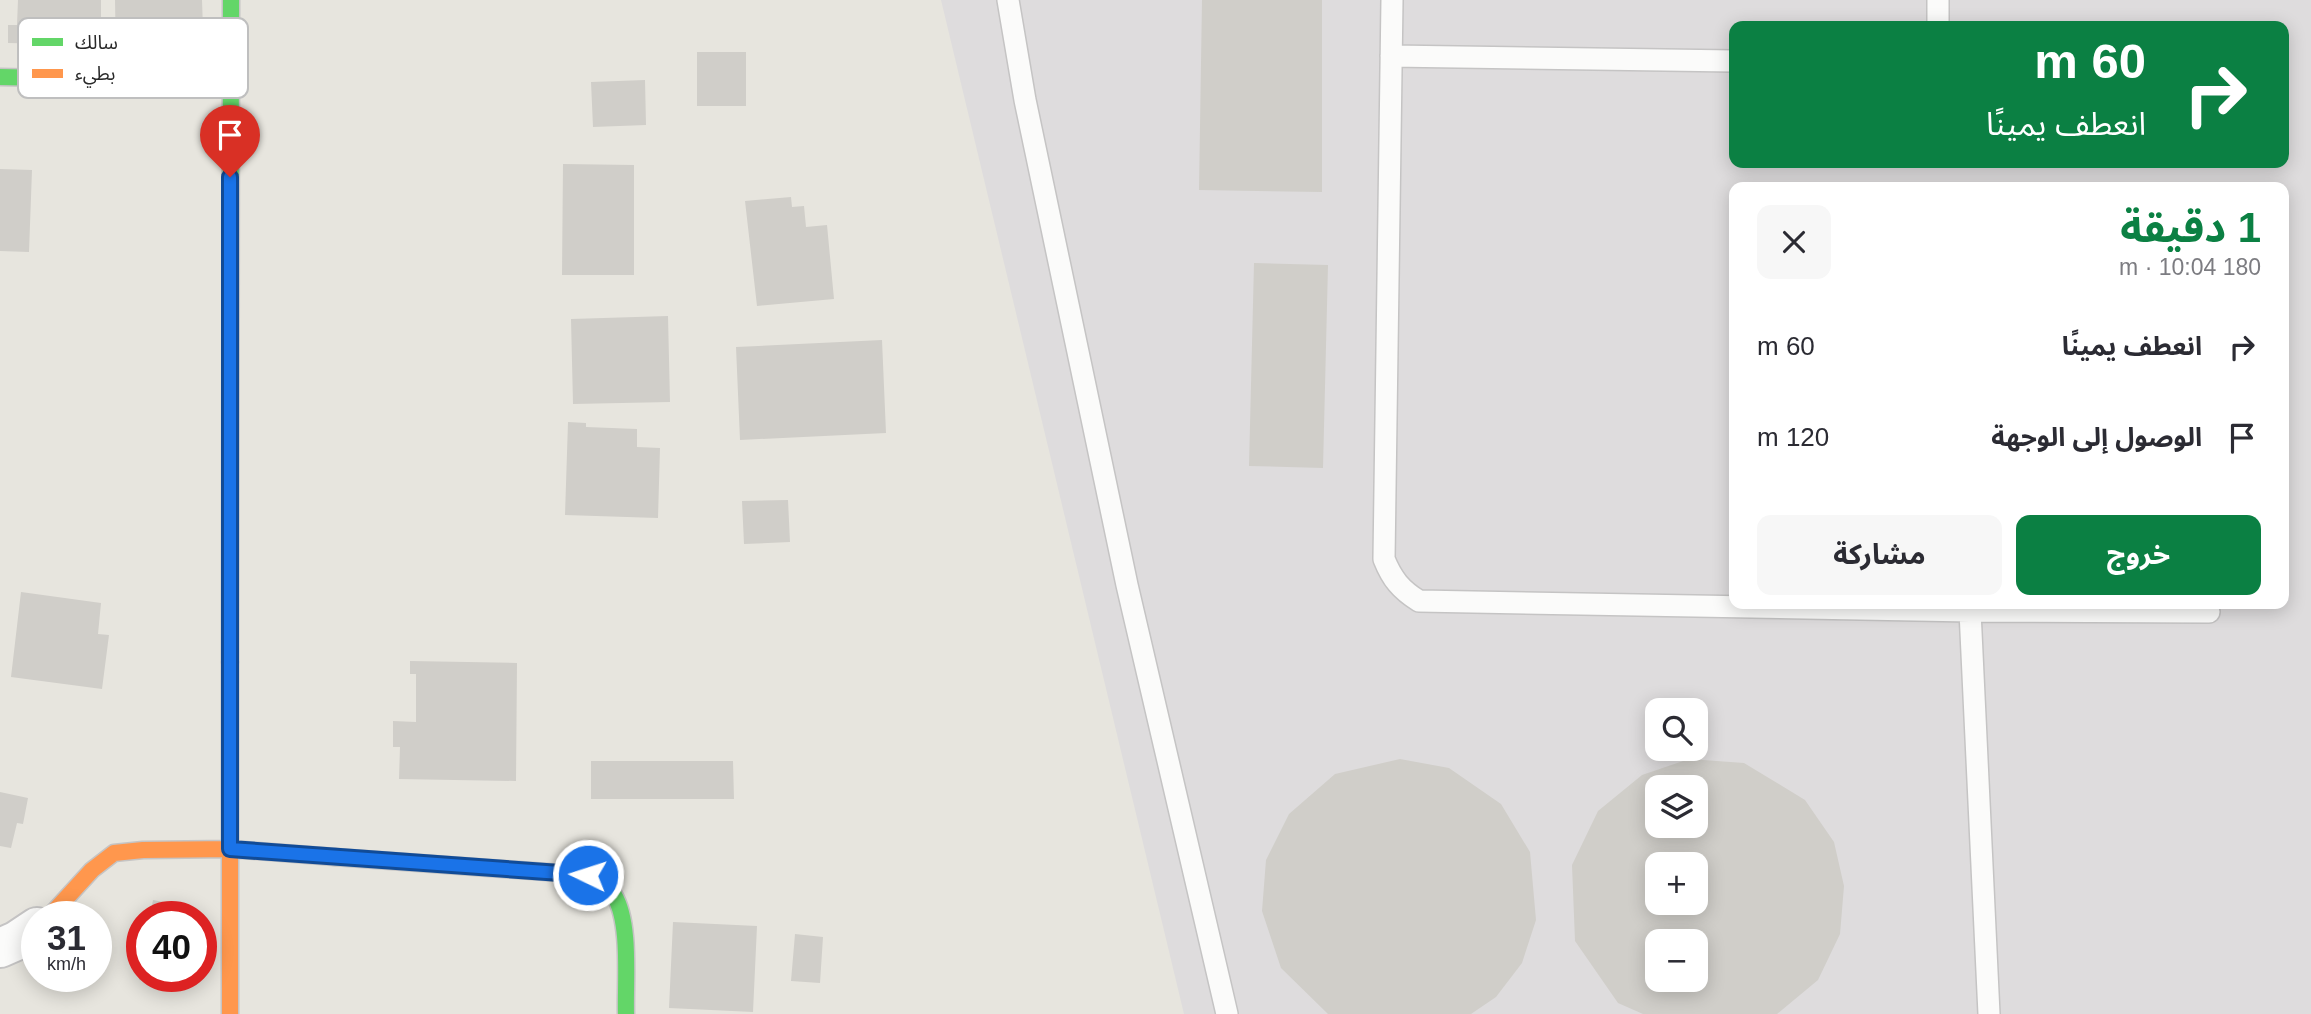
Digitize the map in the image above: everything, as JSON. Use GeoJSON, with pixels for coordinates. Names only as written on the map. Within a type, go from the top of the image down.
{"type":"FeatureCollection","features":[{"type":"Feature","properties":{"kind":"street"},"geometry":{"type":"LineString","coordinates":[[231,0],[231,18]]}},
{"type":"Feature","properties":{"kind":"street"},"geometry":{"type":"LineString","coordinates":[[0,78],[18,78]]}},
{"type":"Feature","properties":{"kind":"street"},"geometry":{"type":"LineString","coordinates":[[230,98],[230,1014]]}},
{"type":"Feature","properties":{"kind":"street"},"geometry":{"type":"LineString","coordinates":[[64,901],[92,870],[114,853],[230,849],[588,875],[614,894],[622,911],[626,1014]]}},
{"type":"Feature","properties":{"kind":"street"},"geometry":{"type":"LineString","coordinates":[[0,948],[21,938]]}},
{"type":"Feature","properties":{"kind":"lane"},"geometry":{"type":"LineString","coordinates":[[1008,0],[1025,100],[1127,585],[1227,1014]]}},
{"type":"Feature","properties":{"kind":"lane"},"geometry":{"type":"LineString","coordinates":[[1392,0],[1384,559],[1391,578],[1404,592],[1419,601],[1729,607]]}},
{"type":"Feature","properties":{"kind":"lane"},"geometry":{"type":"LineString","coordinates":[[1938,0],[1938,21]]}},
{"type":"Feature","properties":{"kind":"lane"},"geometry":{"type":"LineString","coordinates":[[1391,57],[1729,61]]}},
{"type":"Feature","properties":{"kind":"lane"},"geometry":{"type":"LineString","coordinates":[[1860,609],[2209,612]]}},
{"type":"Feature","properties":{"kind":"lane"},"geometry":{"type":"LineString","coordinates":[[1970,611],[1989,1014]]}},
{"type":"Feature","properties":{"kind":"shaded area"},"geometry":{"type":"Polygon","coordinates":[[[941,0],[2311,0],[2311,1014],[1184,1014],[941,0]]]}},
{"type":"Feature","properties":{"kind":"building"},"geometry":{"type":"Polygon","coordinates":[[[18,0],[101,0],[101,18],[18,18],[18,43],[8,43],[8,25],[17,25],[18,0]]]}},
{"type":"Feature","properties":{"kind":"building"},"geometry":{"type":"Polygon","coordinates":[[[115,0],[202,0],[203,18],[115,18],[115,0]]]}},
{"type":"Feature","properties":{"kind":"building"},"geometry":{"type":"Polygon","coordinates":[[[1202,0],[1322,0],[1322,192],[1199,190],[1202,0]]]}},
{"type":"Feature","properties":{"kind":"building"},"geometry":{"type":"Polygon","coordinates":[[[697,52],[746,52],[746,106],[697,106],[697,52]]]}},
{"type":"Feature","properties":{"kind":"building"},"geometry":{"type":"Polygon","coordinates":[[[645,80],[646,125],[593,127],[591,82],[645,80]]]}},
{"type":"Feature","properties":{"kind":"building"},"geometry":{"type":"Polygon","coordinates":[[[563,164],[634,165],[634,275],[562,275],[563,164]]]}},
{"type":"Feature","properties":{"kind":"building"},"geometry":{"type":"Polygon","coordinates":[[[0,169],[32,170],[29,252],[0,251],[0,169]]]}},
{"type":"Feature","properties":{"kind":"building"},"geometry":{"type":"Polygon","coordinates":[[[791,197],[792,207],[804,206],[806,227],[827,225],[834,299],[757,306],[745,201],[791,197]]]}},
{"type":"Feature","properties":{"kind":"building"},"geometry":{"type":"Polygon","coordinates":[[[1254,263],[1328,265],[1323,468],[1249,466],[1254,263]]]}},
{"type":"Feature","properties":{"kind":"building"},"geometry":{"type":"Polygon","coordinates":[[[668,316],[670,402],[573,404],[571,319],[668,316]]]}},
{"type":"Feature","properties":{"kind":"building"},"geometry":{"type":"Polygon","coordinates":[[[882,340],[886,433],[740,440],[736,347],[882,340]]]}},
{"type":"Feature","properties":{"kind":"building"},"geometry":{"type":"Polygon","coordinates":[[[568,422],[586,423],[586,427],[637,429],[637,447],[660,448],[658,518],[565,515],[568,422]]]}},
{"type":"Feature","properties":{"kind":"building"},"geometry":{"type":"Polygon","coordinates":[[[788,500],[790,542],[744,544],[742,501],[788,500]]]}},
{"type":"Feature","properties":{"kind":"building"},"geometry":{"type":"Polygon","coordinates":[[[21,592],[101,603],[98,634],[109,635],[102,689],[11,677],[21,592]]]}},
{"type":"Feature","properties":{"kind":"building"},"geometry":{"type":"Polygon","coordinates":[[[410,661],[517,663],[516,781],[399,779],[400,747],[393,747],[393,721],[416,722],[416,674],[410,674],[410,661]]]}},
{"type":"Feature","properties":{"kind":"building"},"geometry":{"type":"Polygon","coordinates":[[[1400,759],[1449,768],[1501,804],[1530,852],[1536,920],[1522,963],[1496,997],[1471,1014],[1328,1014],[1281,968],[1262,911],[1266,860],[1289,814],[1335,774],[1400,759]]]}},
{"type":"Feature","properties":{"kind":"building"},"geometry":{"type":"Polygon","coordinates":[[[591,761],[733,761],[734,799],[591,799],[591,761]]]}},
{"type":"Feature","properties":{"kind":"building"},"geometry":{"type":"Polygon","coordinates":[[[1683,761],[1744,763],[1805,800],[1834,842],[1844,886],[1840,934],[1818,980],[1777,1014],[1643,1014],[1618,1003],[1575,941],[1572,865],[1598,811],[1642,775],[1683,761]]]}},
{"type":"Feature","properties":{"kind":"building"},"geometry":{"type":"Polygon","coordinates":[[[0,792],[28,798],[23,824],[17,823],[11,848],[0,846],[0,792]]]}},
{"type":"Feature","properties":{"kind":"building"},"geometry":{"type":"Polygon","coordinates":[[[673,922],[757,926],[753,1012],[669,1008],[673,922]]]}},
{"type":"Feature","properties":{"kind":"building"},"geometry":{"type":"Polygon","coordinates":[[[795,934],[823,937],[820,983],[791,981],[795,934]]]}},
{"type":"Feature","properties":{"kind":"traffic: fast"},"geometry":{"type":"LineString","coordinates":[[231,0],[231,18]]}},
{"type":"Feature","properties":{"kind":"traffic: fast"},"geometry":{"type":"LineString","coordinates":[[0,77],[18,77]]}},
{"type":"Feature","properties":{"kind":"traffic: fast"},"geometry":{"type":"LineString","coordinates":[[230,662],[231,98]]}},
{"type":"Feature","properties":{"kind":"traffic: fast"},"geometry":{"type":"LineString","coordinates":[[335,857],[588,875],[609,888],[623,921],[626,1014]]}},
{"type":"Feature","properties":{"kind":"traffic: slow"},"geometry":{"type":"LineString","coordinates":[[230,662],[230,1014]]}},
{"type":"Feature","properties":{"kind":"traffic: slow"},"geometry":{"type":"LineString","coordinates":[[64,901],[92,870],[114,853],[230,849],[335,857]]}},
{"type":"Feature","properties":{"kind":"route"},"geometry":{"type":"LineString","coordinates":[[230,177],[230,849],[588,875]]}}]}
